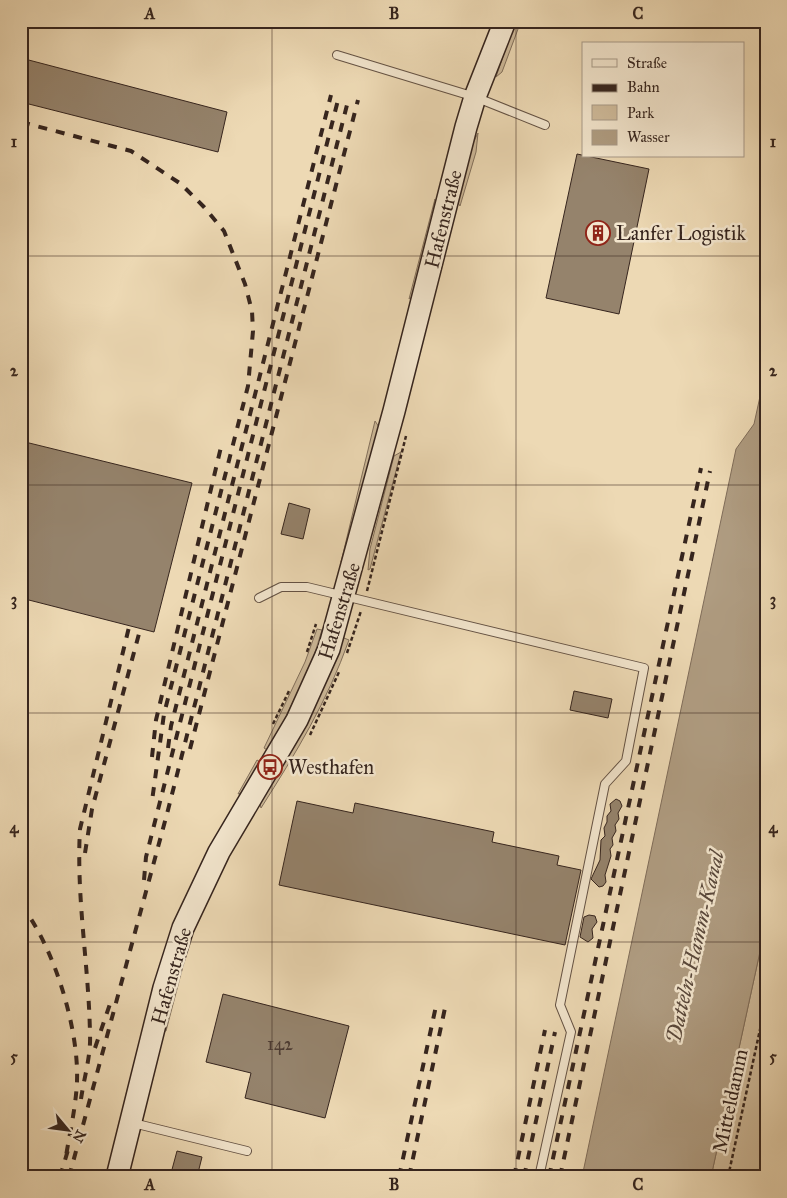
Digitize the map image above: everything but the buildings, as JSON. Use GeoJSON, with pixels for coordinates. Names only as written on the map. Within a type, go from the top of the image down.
{"type":"FeatureCollection","features":[{"type":"Feature","properties":{"kind":"street","name":"Hafenstraße"},"geometry":{"type":"LineString","coordinates":[[117,1177],[132,1123],[164,988],[183,928],[218,852],[308,700],[330,649],[475,97],[505,21]]}},
{"type":"Feature","properties":{"kind":"lane"},"geometry":{"type":"LineString","coordinates":[[337,55],[475,97],[545,125]]}},
{"type":"Feature","properties":{"kind":"lane"},"geometry":{"type":"LineString","coordinates":[[259,598],[281,587],[292,586],[320,589],[345,597],[644,668],[626,761],[605,784],[571,947],[560,1005],[571,1032],[540,1177]]}},
{"type":"Feature","properties":{"kind":"lane"},"geometry":{"type":"LineString","coordinates":[[132,1123],[247,1151]]}},
{"type":"Feature","properties":{"kind":"path"},"geometry":{"type":"LineString","coordinates":[[304,659],[319,615]]}},
{"type":"Feature","properties":{"kind":"path"},"geometry":{"type":"LineString","coordinates":[[272,726],[293,684]]}},
{"type":"Feature","properties":{"kind":"path","name":"Mitteldamm"},"geometry":{"type":"LineString","coordinates":[[728,1177],[766,1002]]}},
{"type":"Feature","properties":{"kind":"path"},"geometry":{"type":"LineString","coordinates":[[763,1177],[766,1166]]}},
{"type":"Feature","properties":{"kind":"green space"},"geometry":{"type":"Polygon","coordinates":[[[515,21],[521,21],[502,72],[496,77],[515,21]]]}},
{"type":"Feature","properties":{"kind":"green space"},"geometry":{"type":"Polygon","coordinates":[[[478,133],[476,152],[460,206],[456,199],[472,145],[478,133]]]}},
{"type":"Feature","properties":{"kind":"green space"},"geometry":{"type":"Polygon","coordinates":[[[435,199],[428,247],[416,295],[409,299],[435,199]]]}},
{"type":"Feature","properties":{"kind":"green space"},"geometry":{"type":"Polygon","coordinates":[[[375,421],[379,427],[345,555],[341,562],[375,421]]]}},
{"type":"Feature","properties":{"kind":"green space"},"geometry":{"type":"Polygon","coordinates":[[[401,452],[370,569],[368,570],[370,549],[394,456],[401,452]]]}},
{"type":"Feature","properties":{"kind":"green space"},"geometry":{"type":"Polygon","coordinates":[[[317,629],[322,630],[311,665],[269,751],[264,748],[305,662],[317,629]]]}},
{"type":"Feature","properties":{"kind":"green space"},"geometry":{"type":"Polygon","coordinates":[[[344,638],[349,640],[321,706],[261,808],[259,800],[309,720],[344,638]]]}},
{"type":"Feature","properties":{"kind":"green space"},"geometry":{"type":"Polygon","coordinates":[[[257,760],[262,763],[246,792],[238,794],[257,760]]]}},
{"type":"Feature","properties":{"kind":"green space"},"geometry":{"type":"Polygon","coordinates":[[[766,924],[766,1177],[711,1177],[766,924]]]}},
{"type":"Feature","properties":{"kind":"green space"},"geometry":{"type":"Polygon","coordinates":[[[182,970],[166,1031],[164,1031],[175,973],[182,970]]]}},
{"type":"Feature","properties":{"kind":"water","name":"Datteln-Hamm-Kanal"},"geometry":{"type":"Polygon","coordinates":[[[766,369],[766,924],[711,1177],[582,1177],[736,449],[754,424],[766,369]]]}},
{"type":"Feature","properties":{"kind":"railway"},"geometry":{"type":"LineString","coordinates":[[168,748],[171,726],[331,95]]}},
{"type":"Feature","properties":{"kind":"railway"},"geometry":{"type":"LineString","coordinates":[[144,880],[146,857],[339,96]]}},
{"type":"Feature","properties":{"kind":"railway"},"geometry":{"type":"LineString","coordinates":[[69,1177],[168,810],[349,97]]}},
{"type":"Feature","properties":{"kind":"railway"},"geometry":{"type":"LineString","coordinates":[[190,749],[358,100]]}},
{"type":"Feature","properties":{"kind":"railway"},"geometry":{"type":"LineString","coordinates":[[21,122],[131,151],[181,184],[224,231],[245,284],[252,311],[253,331],[248,386],[164,714],[152,801]]}},
{"type":"Feature","properties":{"kind":"railway"},"geometry":{"type":"LineString","coordinates":[[152,757],[156,720],[221,447]]}},
{"type":"Feature","properties":{"kind":"railway"},"geometry":{"type":"LineString","coordinates":[[549,1177],[701,468]]}},
{"type":"Feature","properties":{"kind":"railway"},"geometry":{"type":"LineString","coordinates":[[560,1177],[710,471]]}},
{"type":"Feature","properties":{"kind":"railway"},"geometry":{"type":"LineString","coordinates":[[81,1099],[90,1035],[81,906],[80,829],[129,627]]}},
{"type":"Feature","properties":{"kind":"railway"},"geometry":{"type":"LineString","coordinates":[[85,853],[92,809],[140,630]]}},
{"type":"Feature","properties":{"kind":"railway"},"geometry":{"type":"LineString","coordinates":[[21,905],[33,922],[54,965],[69,1013],[74,1037],[77,1081],[66,1156]]}},
{"type":"Feature","properties":{"kind":"railway"},"geometry":{"type":"LineString","coordinates":[[95,1048],[111,1001]]}},
{"type":"Feature","properties":{"kind":"railway"},"geometry":{"type":"LineString","coordinates":[[399,1177],[436,1006]]}},
{"type":"Feature","properties":{"kind":"railway"},"geometry":{"type":"LineString","coordinates":[[409,1177],[445,1008]]}},
{"type":"Feature","properties":{"kind":"railway"},"geometry":{"type":"LineString","coordinates":[[514,1177],[545,1030]]}},
{"type":"Feature","properties":{"kind":"railway"},"geometry":{"type":"LineString","coordinates":[[524,1177],[555,1032]]}},
{"type":"Feature","properties":{"kind":"railway"},"geometry":{"type":"LineString","coordinates":[[60,1177],[68,1150]]}},
{"type":"Feature","properties":{"kind":"place","name":"Lanfer Logistik"},"geometry":{"type":"Point","coordinates":[598,233]}},
{"type":"Feature","properties":{"kind":"place","name":"Westhafen"},"geometry":{"type":"Point","coordinates":[270,767]}}]}
